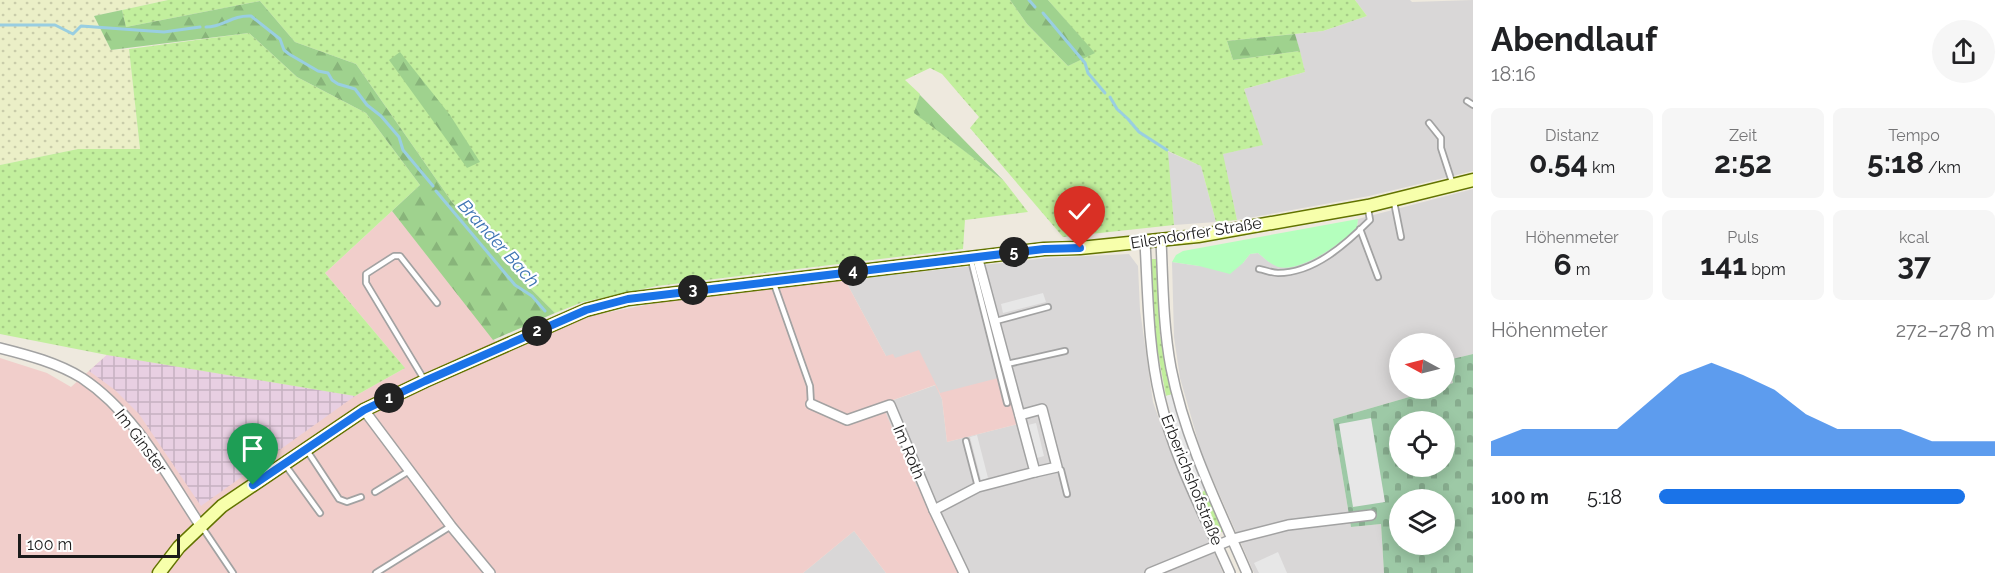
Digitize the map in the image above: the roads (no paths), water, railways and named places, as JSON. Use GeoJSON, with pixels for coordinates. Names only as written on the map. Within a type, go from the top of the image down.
{"type":"FeatureCollection","features":[{"type":"Feature","properties":{"kind":"street","name":"Eilendorfer Straße"},"geometry":{"type":"LineString","coordinates":[[159,573],[200,525],[222,506],[364,410],[586,310],[628,299],[773,281],[1044,249],[1080,248],[1198,236],[1368,206],[1473,180]]}},
{"type":"Feature","properties":{"kind":"street","name":"Erberichshofstraße"},"geometry":{"type":"LineString","coordinates":[[1161,240],[1167,343],[1176,389],[1192,446],[1247,573]]}},
{"type":"Feature","properties":{"kind":"street","name":"Erberichshofstraße"},"geometry":{"type":"LineString","coordinates":[[1145,242],[1152,339],[1160,398],[1178,455],[1230,573]]}},
{"type":"Feature","properties":{"kind":"street"},"geometry":{"type":"LineString","coordinates":[[974,257],[996,321],[1035,472]]}},
{"type":"Feature","properties":{"kind":"street","name":"Im Ginster"},"geometry":{"type":"LineString","coordinates":[[0,348],[52,364],[81,378],[108,399],[132,424],[200,525]]}},
{"type":"Feature","properties":{"kind":"street","name":"Im Roth"},"geometry":{"type":"LineString","coordinates":[[811,404],[847,420],[890,405],[934,510],[964,573]]}},
{"type":"Feature","properties":{"kind":"street"},"geometry":{"type":"LineString","coordinates":[[934,510],[978,487],[1057,467],[1042,409],[1020,415]]}},
{"type":"Feature","properties":{"kind":"street"},"geometry":{"type":"LineString","coordinates":[[364,410],[451,526],[490,573]]}},
{"type":"Feature","properties":{"kind":"street","name":"Erberichshofstraße"},"geometry":{"type":"LineString","coordinates":[[1233,539],[1288,525],[1371,515]]}},
{"type":"Feature","properties":{"kind":"street"},"geometry":{"type":"LineString","coordinates":[[1150,573],[1233,539]]}},
{"type":"Feature","properties":{"kind":"lane"},"geometry":{"type":"LineString","coordinates":[[1467,101],[1473,105]]}},
{"type":"Feature","properties":{"kind":"lane"},"geometry":{"type":"LineString","coordinates":[[1429,123],[1441,138],[1441,148],[1453,185]]}},
{"type":"Feature","properties":{"kind":"lane"},"geometry":{"type":"LineString","coordinates":[[1394,200],[1401,237]]}},
{"type":"Feature","properties":{"kind":"lane"},"geometry":{"type":"LineString","coordinates":[[1259,269],[1278,273],[1299,269],[1322,259],[1346,243],[1370,220],[1368,206]]}},
{"type":"Feature","properties":{"kind":"lane"},"geometry":{"type":"LineString","coordinates":[[1360,229],[1378,277]]}},
{"type":"Feature","properties":{"kind":"lane"},"geometry":{"type":"LineString","coordinates":[[425,381],[366,283],[366,274],[394,256],[400,256],[437,303]]}},
{"type":"Feature","properties":{"kind":"lane"},"geometry":{"type":"LineString","coordinates":[[974,257],[1007,403]]}},
{"type":"Feature","properties":{"kind":"lane"},"geometry":{"type":"LineString","coordinates":[[773,281],[810,386],[811,404]]}},
{"type":"Feature","properties":{"kind":"lane"},"geometry":{"type":"LineString","coordinates":[[996,321],[1048,307]]}},
{"type":"Feature","properties":{"kind":"lane"},"geometry":{"type":"LineString","coordinates":[[1007,364],[1065,351]]}},
{"type":"Feature","properties":{"kind":"lane"},"geometry":{"type":"LineString","coordinates":[[966,441],[978,487]]}},
{"type":"Feature","properties":{"kind":"lane"},"geometry":{"type":"LineString","coordinates":[[306,450],[339,499],[347,502],[361,497]]}},
{"type":"Feature","properties":{"kind":"lane"},"geometry":{"type":"LineString","coordinates":[[285,464],[320,513]]}},
{"type":"Feature","properties":{"kind":"lane"},"geometry":{"type":"LineString","coordinates":[[1057,467],[1061,470],[1067,494]]}},
{"type":"Feature","properties":{"kind":"lane"},"geometry":{"type":"LineString","coordinates":[[375,492],[409,471]]}},
{"type":"Feature","properties":{"kind":"lane"},"geometry":{"type":"LineString","coordinates":[[200,525],[233,573]]}},
{"type":"Feature","properties":{"kind":"lane"},"geometry":{"type":"LineString","coordinates":[[375,573],[451,526]]}},
{"type":"Feature","properties":{"kind":"waterway"},"geometry":{"type":"LineString","coordinates":[[1029,0],[1035,7]]}},
{"type":"Feature","properties":{"kind":"waterway"},"geometry":{"type":"LineString","coordinates":[[1043,13],[1085,63],[1088,73],[1105,93]]}},
{"type":"Feature","properties":{"kind":"waterway","name":"Brander Bach"},"geometry":{"type":"LineString","coordinates":[[206,27],[238,17],[251,16],[280,39],[284,50],[289,54],[318,71],[328,73],[338,84],[355,89],[367,105],[381,116],[399,137],[403,150],[433,186]]}},
{"type":"Feature","properties":{"kind":"waterway","name":"Brander Bach"},"geometry":{"type":"LineString","coordinates":[[0,25],[55,25],[73,34],[81,26],[164,32],[200,27]]}},
{"type":"Feature","properties":{"kind":"waterway"},"geometry":{"type":"LineString","coordinates":[[1110,97],[1117,109],[1139,132],[1167,150]]}},
{"type":"Feature","properties":{"kind":"waterway","name":"Brander Bach"},"geometry":{"type":"LineString","coordinates":[[436,191],[515,285],[532,296],[545,311]]}}]}
